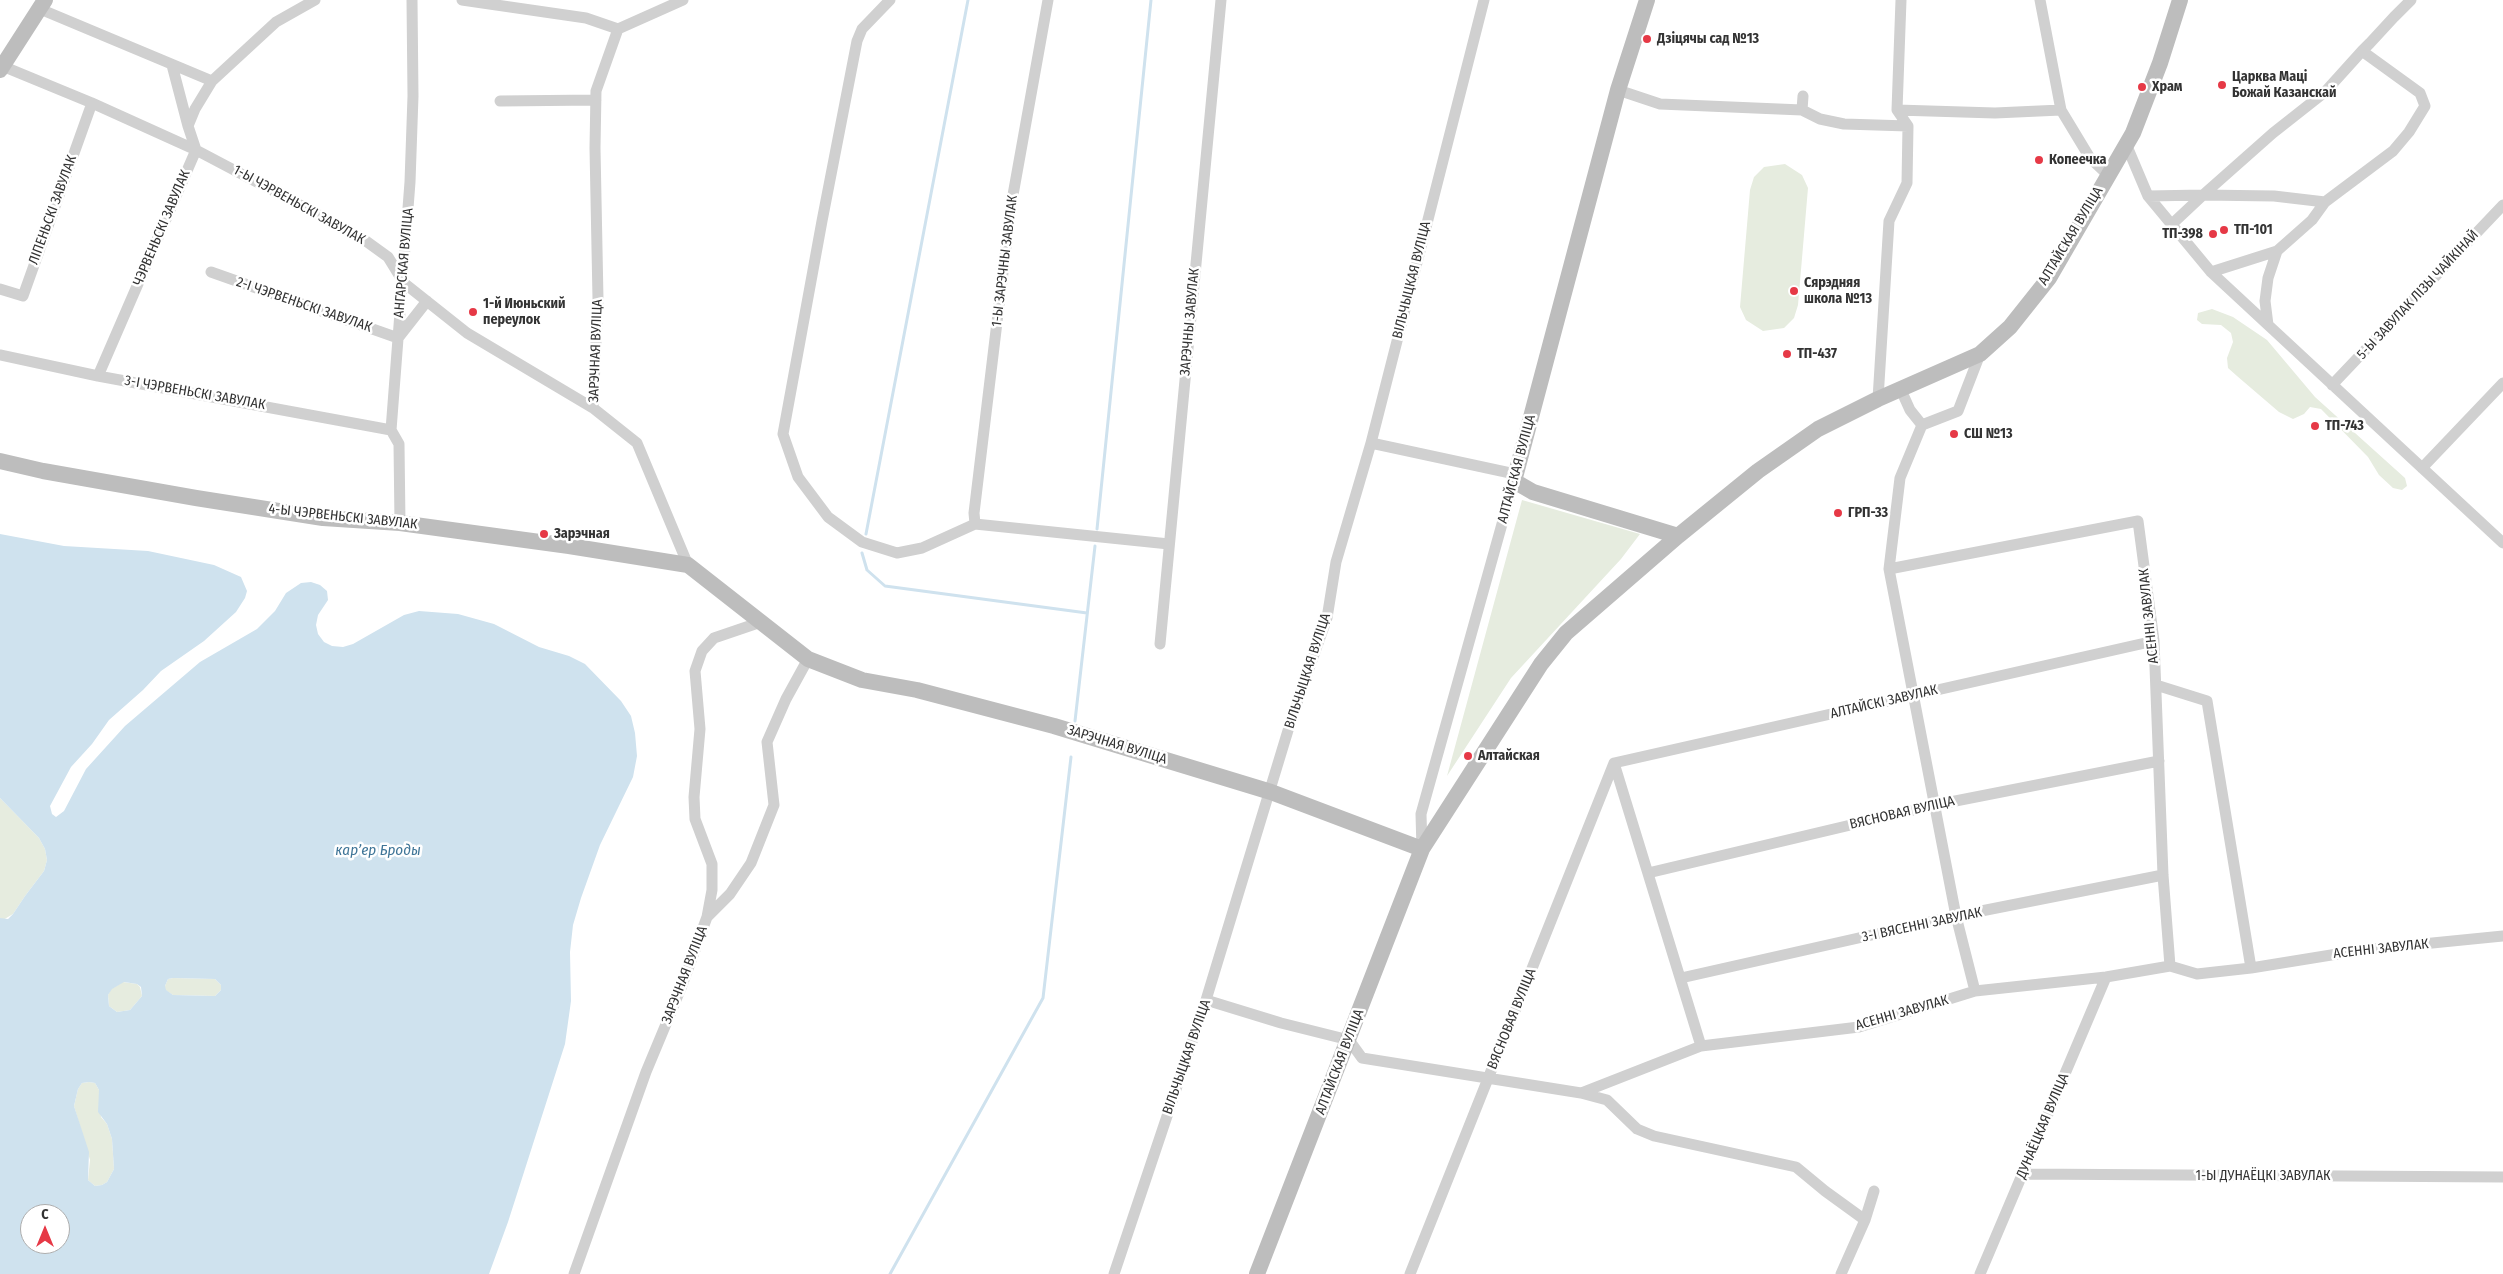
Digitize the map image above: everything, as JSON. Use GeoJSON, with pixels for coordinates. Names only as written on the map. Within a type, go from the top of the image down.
{"type":"FeatureCollection","features":[{"type":"Feature","properties":{"kind":"main road","name":"АЛТАЙСКАЯ ВУЛІЦА"},"geometry":{"type":"LineString","coordinates":[[1515,478],[1618,90],[1647,0]]}},
{"type":"Feature","properties":{"kind":"main road","name":"АЛТАЙСКАЯ ВУЛІЦА"},"geometry":{"type":"LineString","coordinates":[[1256,1274],[1422,849],[1541,664],[1566,634],[1678,536],[1758,471],[1818,429],[1878,399],[1980,354],[2010,327],[2049,278],[2107,174],[2133,133],[2160,63],[2180,0]]}},
{"type":"Feature","properties":{"kind":"main road"},"geometry":{"type":"LineString","coordinates":[[1,67],[43,4]]}},
{"type":"Feature","properties":{"kind":"main road","name":"4-Ы ЧЭРВЕНЬСКІ ЗАВУЛАК"},"geometry":{"type":"LineString","coordinates":[[0,461],[196,498],[323,518],[400,523],[569,546],[688,565]]}},
{"type":"Feature","properties":{"kind":"main road"},"geometry":{"type":"LineString","coordinates":[[1515,478],[1533,492],[1678,536]]}},
{"type":"Feature","properties":{"kind":"main road","name":"ЗАРЭЧНАЯ ВУЛІЦА"},"geometry":{"type":"LineString","coordinates":[[688,565],[808,659],[862,680],[917,690],[1045,723],[1271,792],[1422,849]]}},
{"type":"Feature","properties":{"kind":"street"},"geometry":{"type":"LineString","coordinates":[[188,126],[212,81],[276,22],[315,0]]}},
{"type":"Feature","properties":{"kind":"street","name":"АНГАРСКАЯ ВУЛІЦА"},"geometry":{"type":"LineString","coordinates":[[400,523],[399,444],[391,430],[404,282],[413,96],[412,0]]}},
{"type":"Feature","properties":{"kind":"street"},"geometry":{"type":"LineString","coordinates":[[462,0],[586,18],[618,29],[683,0]]}},
{"type":"Feature","properties":{"kind":"street"},"geometry":{"type":"LineString","coordinates":[[890,0],[883,5],[862,29],[857,41],[783,434],[798,477],[828,517],[862,542],[896,553],[922,548],[975,524],[1169,544]]}},
{"type":"Feature","properties":{"kind":"street","name":"1-Ы ЗАРЭЧНЫ ЗАВУЛАК"},"geometry":{"type":"LineString","coordinates":[[975,524],[974,513],[1011,206],[1048,0]]}},
{"type":"Feature","properties":{"kind":"street","name":"ЗАРЭЧНЫ ЗАВУЛАК"},"geometry":{"type":"LineString","coordinates":[[1160,644],[1221,0]]}},
{"type":"Feature","properties":{"kind":"street","name":"ВІЛЬЧЫЦКАЯ ВУЛІЦА"},"geometry":{"type":"LineString","coordinates":[[1114,1274],[1206,1000],[1271,792],[1293,714],[1327,618],[1336,562],[1371,443],[1484,0]]}},
{"type":"Feature","properties":{"kind":"street"},"geometry":{"type":"LineString","coordinates":[[1878,399],[1889,221],[1907,183],[1908,126],[1897,110],[1901,0]]}},
{"type":"Feature","properties":{"kind":"street"},"geometry":{"type":"LineString","coordinates":[[2040,0],[2061,110],[2090,158],[2107,174]]}},
{"type":"Feature","properties":{"kind":"street"},"geometry":{"type":"LineString","coordinates":[[2171,225],[2273,133],[2325,92],[2411,0]]}},
{"type":"Feature","properties":{"kind":"street"},"geometry":{"type":"LineString","coordinates":[[43,4],[212,81]]}},
{"type":"Feature","properties":{"kind":"street","name":"ЗАРЭЧНАЯ ВУЛІЦА"},"geometry":{"type":"LineString","coordinates":[[618,29],[596,91],[595,148],[598,299],[593,408],[636,443],[688,565]]}},
{"type":"Feature","properties":{"kind":"street"},"geometry":{"type":"LineString","coordinates":[[2211,272],[2277,251],[2312,220],[2325,202],[2393,151],[2409,132],[2425,106],[2420,93],[2362,51]]}},
{"type":"Feature","properties":{"kind":"street"},"geometry":{"type":"LineString","coordinates":[[172,64],[196,150]]}},
{"type":"Feature","properties":{"kind":"street","name":"1-Ы ЧЭРВЕНЬСКІ ЗАВУЛАК"},"geometry":{"type":"LineString","coordinates":[[1,67],[92,103],[196,150],[359,236],[388,257],[404,282],[467,333],[593,408]]}},
{"type":"Feature","properties":{"kind":"street"},"geometry":{"type":"LineString","coordinates":[[1618,90],[1660,104],[1802,110],[1820,119],[1844,124],[1908,126]]}},
{"type":"Feature","properties":{"kind":"street"},"geometry":{"type":"LineString","coordinates":[[1802,96],[1802,110]]}},
{"type":"Feature","properties":{"kind":"street"},"geometry":{"type":"LineString","coordinates":[[500,101],[596,100]]}},
{"type":"Feature","properties":{"kind":"street","name":"ЛІПЕНЬСКІ ЗАВУЛАК"},"geometry":{"type":"LineString","coordinates":[[0,290],[23,296],[92,103]]}},
{"type":"Feature","properties":{"kind":"street"},"geometry":{"type":"LineString","coordinates":[[1897,110],[1995,113],[2061,110]]}},
{"type":"Feature","properties":{"kind":"street"},"geometry":{"type":"LineString","coordinates":[[2126,144],[2148,196],[2211,272],[2503,543]]}},
{"type":"Feature","properties":{"kind":"street","name":"ЧЭРВЕНЬСКІ ЗАВУЛАК"},"geometry":{"type":"LineString","coordinates":[[98,376],[196,150]]}},
{"type":"Feature","properties":{"kind":"street"},"geometry":{"type":"LineString","coordinates":[[2148,196],[2274,196],[2325,202]]}},
{"type":"Feature","properties":{"kind":"street","name":"5-Ы ЗАВУЛАК ЛІЗЫ ЧАЙКІНАЙ"},"geometry":{"type":"LineString","coordinates":[[2332,385],[2503,204]]}},
{"type":"Feature","properties":{"kind":"street"},"geometry":{"type":"LineString","coordinates":[[2268,325],[2265,301],[2268,278],[2277,251]]}},
{"type":"Feature","properties":{"kind":"street","name":"2-І ЧЭРВЕНЬСКІ ЗАВУЛАК"},"geometry":{"type":"LineString","coordinates":[[211,272],[398,338]]}},
{"type":"Feature","properties":{"kind":"street"},"geometry":{"type":"LineString","coordinates":[[398,338],[427,301]]}},
{"type":"Feature","properties":{"kind":"street"},"geometry":{"type":"LineString","coordinates":[[1975,992],[1956,916],[1888,569],[1900,478],[1922,425],[1958,411],[1980,354]]}},
{"type":"Feature","properties":{"kind":"street","name":"3-І ЧЭРВЕНЬСКІ ЗАВУЛАК"},"geometry":{"type":"LineString","coordinates":[[0,355],[98,376],[391,430]]}},
{"type":"Feature","properties":{"kind":"street"},"geometry":{"type":"LineString","coordinates":[[2422,468],[2503,383]]}},
{"type":"Feature","properties":{"kind":"street"},"geometry":{"type":"LineString","coordinates":[[1901,390],[1910,410],[1922,425]]}},
{"type":"Feature","properties":{"kind":"street"},"geometry":{"type":"LineString","coordinates":[[1371,443],[1515,478]]}},
{"type":"Feature","properties":{"kind":"street","name":"АЛТАЙСКАЯ ВУЛІЦА"},"geometry":{"type":"LineString","coordinates":[[1422,849],[1421,814],[1515,478]]}},
{"type":"Feature","properties":{"kind":"street","name":"АСЕННІ ЗАВУЛАК"},"geometry":{"type":"LineString","coordinates":[[1888,569],[2138,521],[2154,641],[2163,875],[2170,966]]}},
{"type":"Feature","properties":{"kind":"street"},"geometry":{"type":"LineString","coordinates":[[707,917],[712,890],[712,864],[695,819],[700,729],[696,671],[702,652],[714,638],[760,622]]}},
{"type":"Feature","properties":{"kind":"street","name":"АЛТАЙСКІ ЗАВУЛАК"},"geometry":{"type":"LineString","coordinates":[[1614,763],[2154,641]]}},
{"type":"Feature","properties":{"kind":"street","name":"ЗАРЭЧНАЯ ВУЛІЦА"},"geometry":{"type":"LineString","coordinates":[[574,1274],[646,1072],[681,988],[707,917],[730,894],[750,863],[774,805],[767,742],[786,699],[808,659]]}},
{"type":"Feature","properties":{"kind":"street"},"geometry":{"type":"LineString","coordinates":[[2156,685],[2208,701],[2251,968]]}},
{"type":"Feature","properties":{"kind":"street","name":"ВЯСНОВАЯ ВУЛІЦА"},"geometry":{"type":"LineString","coordinates":[[1648,873],[1934,805],[2159,761]]}},
{"type":"Feature","properties":{"kind":"street"},"geometry":{"type":"LineString","coordinates":[[1614,763],[1701,1046]]}},
{"type":"Feature","properties":{"kind":"street","name":"ВЯСНОВАЯ ВУЛІЦА"},"geometry":{"type":"LineString","coordinates":[[1410,1274],[1614,763]]}},
{"type":"Feature","properties":{"kind":"street","name":"3-І ВЯСЕННІ ЗАВУЛАК"},"geometry":{"type":"LineString","coordinates":[[1681,978],[1956,916],[2163,875]]}},
{"type":"Feature","properties":{"kind":"street","name":"АСЕННІ ЗАВУЛАК"},"geometry":{"type":"LineString","coordinates":[[1581,1093],[1701,1046],[1859,1026],[1975,992],[2106,977],[2170,966],[2197,974],[2251,968],[2362,950],[2503,936]]}},
{"type":"Feature","properties":{"kind":"street","name":"ДУНАЁЦКАЯ ВУЛІЦА"},"geometry":{"type":"LineString","coordinates":[[1980,1274],[2106,977]]}},
{"type":"Feature","properties":{"kind":"street"},"geometry":{"type":"LineString","coordinates":[[1206,1000],[1348,1040],[1362,1058],[1581,1093],[1607,1100],[1637,1129],[1654,1136],[1796,1167],[1865,1220]]}},
{"type":"Feature","properties":{"kind":"street","name":"1-Ы ДУНАЁЦКІ ЗАВУЛАК"},"geometry":{"type":"LineString","coordinates":[[2022,1174],[2503,1177]]}},
{"type":"Feature","properties":{"kind":"street"},"geometry":{"type":"LineString","coordinates":[[1841,1274],[1865,1220],[1874,1191]]}},
{"type":"Feature","properties":{"kind":"shaded area"},"geometry":{"type":"Polygon","coordinates":[[[1785,164],[1802,175],[1808,188],[1798,305],[1794,318],[1784,328],[1763,331],[1746,320],[1740,307],[1750,190],[1754,177],[1764,167],[1785,164]]]}},
{"type":"Feature","properties":{"kind":"shaded area"},"geometry":{"type":"Polygon","coordinates":[[[2212,309],[2233,317],[2267,340],[2315,397],[2405,478],[2407,486],[2402,490],[2393,488],[2379,475],[2368,457],[2321,409],[2310,407],[2304,414],[2293,419],[2279,412],[2228,368],[2227,358],[2233,342],[2231,333],[2221,325],[2202,324],[2197,320],[2198,313],[2212,309]]]}},
{"type":"Feature","properties":{"kind":"shaded area"},"geometry":{"type":"Polygon","coordinates":[[[1522,500],[1640,534],[1621,559],[1511,678],[1447,776],[1522,500]]]}},
{"type":"Feature","properties":{"kind":"shaded area"},"geometry":{"type":"Polygon","coordinates":[[[0,798],[39,838],[45,849],[47,860],[44,871],[13,914],[3,920],[0,918],[0,798]]]}},
{"type":"Feature","properties":{"kind":"shaded area"},"geometry":{"type":"Polygon","coordinates":[[[168,979],[215,979],[221,985],[221,990],[215,996],[173,995],[165,990],[165,986],[168,979]]]}},
{"type":"Feature","properties":{"kind":"shaded area"},"geometry":{"type":"Polygon","coordinates":[[[123,982],[137,984],[140,987],[142,996],[130,1010],[117,1012],[109,1006],[108,995],[111,989],[123,982]]]}},
{"type":"Feature","properties":{"kind":"shaded area"},"geometry":{"type":"Polygon","coordinates":[[[82,1083],[95,1083],[99,1090],[101,1117],[107,1124],[112,1139],[114,1169],[107,1182],[95,1186],[88,1180],[90,1160],[74,1106],[78,1089],[82,1083]]]}},
{"type":"Feature","properties":{"kind":"water","name":"карʼер Броды"},"geometry":{"type":"Polygon","coordinates":[[[0,534],[64,546],[148,551],[214,565],[241,577],[247,591],[236,612],[204,641],[161,671],[109,720],[92,744],[71,767],[50,806],[52,814],[56,817],[64,811],[86,769],[125,726],[200,662],[257,629],[275,611],[286,593],[301,583],[311,582],[320,585],[327,591],[328,600],[318,615],[316,625],[318,634],[324,642],[332,646],[343,647],[353,644],[404,615],[419,611],[458,614],[494,624],[539,647],[569,656],[585,664],[621,701],[631,716],[637,756],[633,777],[600,845],[573,925],[570,952],[571,1001],[565,1044],[508,1222],[489,1274],[0,1274],[0,918],[8,919],[13,914],[44,871],[47,860],[45,849],[39,838],[0,798],[0,534]],[[168,979],[165,986],[166,990],[173,995],[215,996],[221,990],[221,985],[215,979],[168,979]],[[124,982],[112,989],[108,995],[109,1006],[117,1012],[130,1010],[142,996],[141,987],[137,984],[124,982]],[[82,1083],[78,1089],[74,1106],[89,1152],[88,1180],[95,1186],[107,1182],[114,1169],[112,1139],[107,1124],[98,1112],[99,1090],[95,1083],[82,1083]]]}},
{"type":"Feature","properties":{"kind":"waterway"},"geometry":{"type":"LineString","coordinates":[[866,534],[968,0]]}},
{"type":"Feature","properties":{"kind":"waterway"},"geometry":{"type":"LineString","coordinates":[[1097,529],[1151,0]]}},
{"type":"Feature","properties":{"kind":"waterway"},"geometry":{"type":"LineString","coordinates":[[1075,721],[1095,546]]}},
{"type":"Feature","properties":{"kind":"waterway"},"geometry":{"type":"LineString","coordinates":[[862,553],[867,570],[885,586],[1087,613]]}},
{"type":"Feature","properties":{"kind":"waterway"},"geometry":{"type":"LineString","coordinates":[[890,1274],[1043,998],[1071,757]]}},
{"type":"Feature","properties":{"kind":"place","name":"Дзіцячы сад №13"},"geometry":{"type":"Point","coordinates":[1647,39]}},
{"type":"Feature","properties":{"kind":"place","name":"Царква Маці Божай Казанскай"},"geometry":{"type":"Point","coordinates":[2222,85]}},
{"type":"Feature","properties":{"kind":"place","name":"Храм"},"geometry":{"type":"Point","coordinates":[2142,87]}},
{"type":"Feature","properties":{"kind":"place","name":"Копеечка"},"geometry":{"type":"Point","coordinates":[2039,160]}},
{"type":"Feature","properties":{"kind":"place","name":"ТП-101"},"geometry":{"type":"Point","coordinates":[2224,230]}},
{"type":"Feature","properties":{"kind":"place","name":"ТП-398"},"geometry":{"type":"Point","coordinates":[2213,234]}},
{"type":"Feature","properties":{"kind":"place","name":"Сярэдняя школа №13"},"geometry":{"type":"Point","coordinates":[1794,291]}},
{"type":"Feature","properties":{"kind":"place","name":"1-й Июньский переулок"},"geometry":{"type":"Point","coordinates":[473,312]}},
{"type":"Feature","properties":{"kind":"place","name":"ТП-437"},"geometry":{"type":"Point","coordinates":[1787,354]}},
{"type":"Feature","properties":{"kind":"place","name":"ТП-743"},"geometry":{"type":"Point","coordinates":[2315,426]}},
{"type":"Feature","properties":{"kind":"place","name":"СШ №13"},"geometry":{"type":"Point","coordinates":[1954,434]}},
{"type":"Feature","properties":{"kind":"place","name":"ГРП-33"},"geometry":{"type":"Point","coordinates":[1838,513]}},
{"type":"Feature","properties":{"kind":"place","name":"Зарэчная"},"geometry":{"type":"Point","coordinates":[544,534]}},
{"type":"Feature","properties":{"kind":"place","name":"Алтайская"},"geometry":{"type":"Point","coordinates":[1468,756]}}]}
